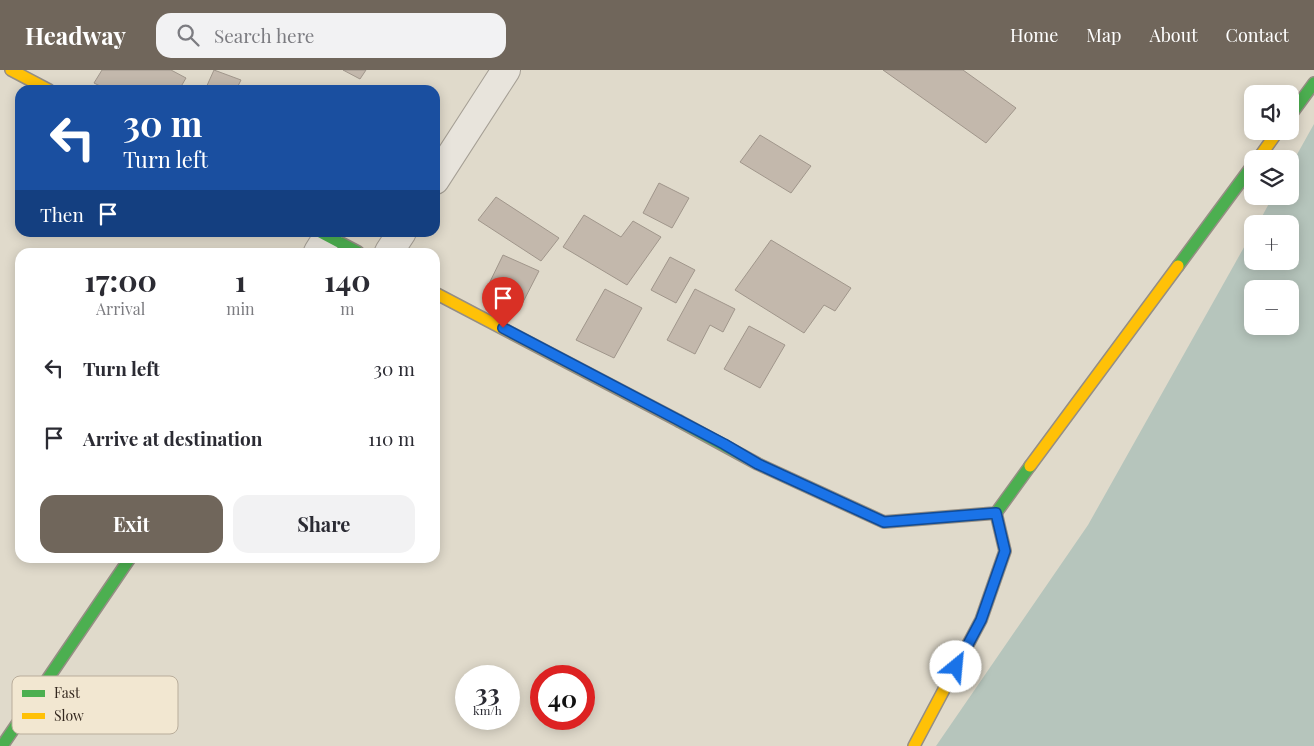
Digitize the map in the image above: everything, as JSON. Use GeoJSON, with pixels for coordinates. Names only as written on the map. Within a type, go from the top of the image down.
{"type":"FeatureCollection","features":[{"type":"Feature","properties":{"kind":"main road"},"geometry":{"type":"LineString","coordinates":[[11,70],[40,85]]}},
{"type":"Feature","properties":{"kind":"main road"},"geometry":{"type":"LineString","coordinates":[[1299,104],[1314,83]]}},
{"type":"Feature","properties":{"kind":"main road"},"geometry":{"type":"LineString","coordinates":[[440,296],[724,444],[758,464],[884,522],[996,513],[1244,177]]}},
{"type":"Feature","properties":{"kind":"main road"},"geometry":{"type":"LineString","coordinates":[[322,240],[346,248]]}},
{"type":"Feature","properties":{"kind":"main road"},"geometry":{"type":"LineString","coordinates":[[914,746],[981,620],[1005,551],[996,513]]}},
{"type":"Feature","properties":{"kind":"main road"},"geometry":{"type":"LineString","coordinates":[[50,676],[127,563]]}},
{"type":"Feature","properties":{"kind":"main road"},"geometry":{"type":"LineString","coordinates":[[2,746],[12,731]]}},
{"type":"Feature","properties":{"kind":"street"},"geometry":{"type":"LineString","coordinates":[[440,172],[506,70]]}},
{"type":"Feature","properties":{"kind":"street"},"geometry":{"type":"LineString","coordinates":[[392,248],[399,237]]}},
{"type":"Feature","properties":{"kind":"shaded area"},"geometry":{"type":"Polygon","coordinates":[[[1314,124],[1314,746],[936,746],[1088,525],[1244,247],[1244,270],[1299,270],[1299,215],[1263,215],[1268,205],[1299,205],[1299,151],[1314,124]]]}},
{"type":"Feature","properties":{"kind":"building"},"geometry":{"type":"Polygon","coordinates":[[[102,70],[171,70],[186,78],[182,85],[98,85],[94,83],[102,70]]]}},
{"type":"Feature","properties":{"kind":"building"},"geometry":{"type":"Polygon","coordinates":[[[214,70],[241,80],[238,85],[207,85],[214,70]]]}},
{"type":"Feature","properties":{"kind":"building"},"geometry":{"type":"Polygon","coordinates":[[[343,70],[366,70],[360,79],[343,70]]]}},
{"type":"Feature","properties":{"kind":"building"},"geometry":{"type":"Polygon","coordinates":[[[883,70],[963,70],[1016,108],[986,143],[883,70]]]}},
{"type":"Feature","properties":{"kind":"building"},"geometry":{"type":"Polygon","coordinates":[[[760,135],[811,166],[791,193],[740,162],[760,135]]]}},
{"type":"Feature","properties":{"kind":"building"},"geometry":{"type":"Polygon","coordinates":[[[659,183],[689,198],[672,228],[643,213],[659,183]]]}},
{"type":"Feature","properties":{"kind":"building"},"geometry":{"type":"Polygon","coordinates":[[[496,197],[559,238],[541,261],[478,220],[496,197]]]}},
{"type":"Feature","properties":{"kind":"building"},"geometry":{"type":"Polygon","coordinates":[[[584,215],[621,237],[633,221],[661,237],[627,285],[563,247],[584,215]]]}},
{"type":"Feature","properties":{"kind":"building"},"geometry":{"type":"Polygon","coordinates":[[[771,240],[851,288],[835,311],[824,305],[804,333],[735,290],[771,240]]]}},
{"type":"Feature","properties":{"kind":"building"},"geometry":{"type":"Polygon","coordinates":[[[503,255],[539,271],[521,306],[486,290],[503,255]]]}},
{"type":"Feature","properties":{"kind":"building"},"geometry":{"type":"Polygon","coordinates":[[[670,257],[695,270],[676,303],[651,290],[670,257]]]}},
{"type":"Feature","properties":{"kind":"building"},"geometry":{"type":"Polygon","coordinates":[[[605,289],[642,308],[614,358],[576,340],[605,289]]]}},
{"type":"Feature","properties":{"kind":"building"},"geometry":{"type":"Polygon","coordinates":[[[695,289],[735,309],[723,332],[710,325],[695,354],[667,340],[695,289]]]}},
{"type":"Feature","properties":{"kind":"building"},"geometry":{"type":"Polygon","coordinates":[[[749,326],[785,345],[760,388],[724,369],[749,326]]]}},
{"type":"Feature","properties":{"kind":"traffic: fast"},"geometry":{"type":"LineString","coordinates":[[1299,104],[1314,83]]}},
{"type":"Feature","properties":{"kind":"traffic: fast"},"geometry":{"type":"LineString","coordinates":[[1178,266],[1244,177]]}},
{"type":"Feature","properties":{"kind":"traffic: fast"},"geometry":{"type":"LineString","coordinates":[[330,237],[350,248]]}},
{"type":"Feature","properties":{"kind":"traffic: fast"},"geometry":{"type":"LineString","coordinates":[[679,421],[758,464],[884,522],[996,513],[1030,466]]}},
{"type":"Feature","properties":{"kind":"traffic: fast"},"geometry":{"type":"LineString","coordinates":[[50,676],[127,563]]}},
{"type":"Feature","properties":{"kind":"traffic: fast"},"geometry":{"type":"LineString","coordinates":[[2,746],[12,731]]}},
{"type":"Feature","properties":{"kind":"traffic: slow"},"geometry":{"type":"LineString","coordinates":[[11,70],[40,85]]}},
{"type":"Feature","properties":{"kind":"traffic: slow"},"geometry":{"type":"LineString","coordinates":[[1264,150],[1272,140]]}},
{"type":"Feature","properties":{"kind":"traffic: slow"},"geometry":{"type":"LineString","coordinates":[[1030,466],[1178,266]]}},
{"type":"Feature","properties":{"kind":"traffic: slow"},"geometry":{"type":"LineString","coordinates":[[440,296],[679,421]]}},
{"type":"Feature","properties":{"kind":"traffic: slow"},"geometry":{"type":"LineString","coordinates":[[914,746],[981,620],[1005,551],[996,513]]}},
{"type":"Feature","properties":{"kind":"route"},"geometry":{"type":"LineString","coordinates":[[503,328],[724,444],[758,464],[884,522],[996,513],[1005,551],[981,620],[956,667]]}}]}
